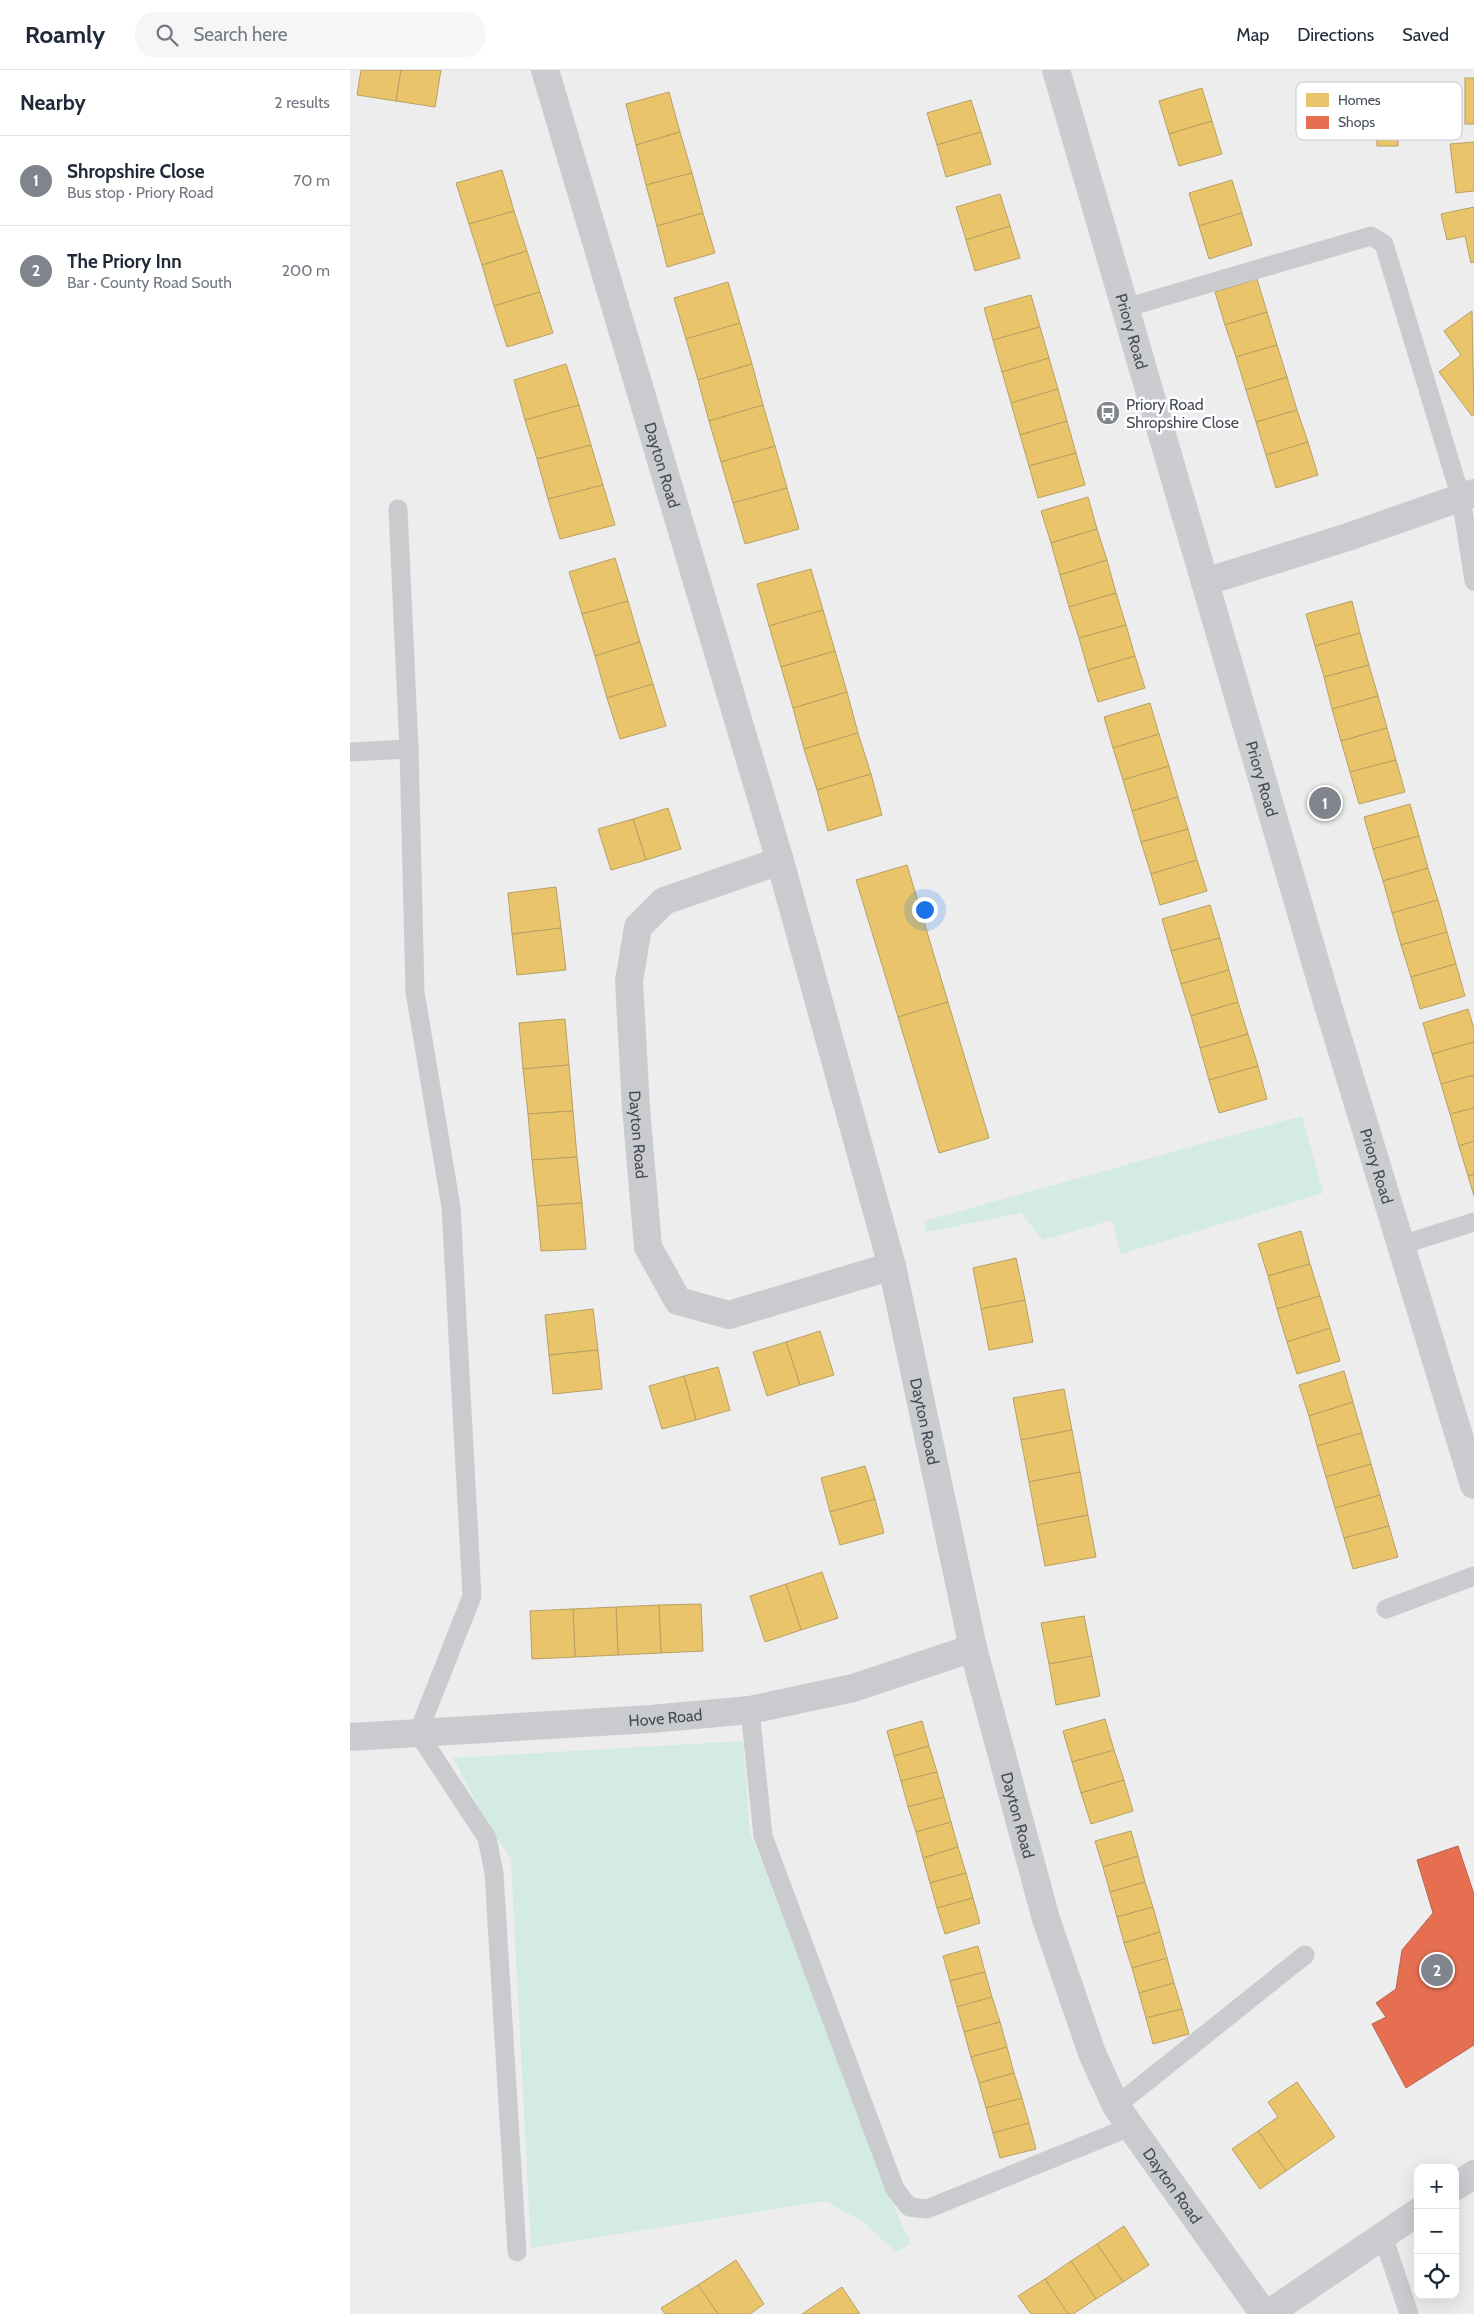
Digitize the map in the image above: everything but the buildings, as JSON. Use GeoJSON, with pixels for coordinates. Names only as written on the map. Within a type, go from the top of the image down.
{"type":"FeatureCollection","features":[{"type":"Feature","properties":{"kind":"street","name":"Dayton Road"},"geometry":{"type":"LineString","coordinates":[[545,70],[780,861],[892,1266],[974,1648],[1046,1919],[1092,2054],[1123,2116],[1266,2314]]}},
{"type":"Feature","properties":{"kind":"street","name":"Priory Road"},"geometry":{"type":"LineString","coordinates":[[1056,70],[1327,1002],[1474,1485]]}},
{"type":"Feature","properties":{"kind":"street"},"geometry":{"type":"LineString","coordinates":[[1205,582],[1468,495]]}},
{"type":"Feature","properties":{"kind":"street","name":"Dayton Road"},"geometry":{"type":"LineString","coordinates":[[780,861],[664,900],[638,927],[630,981],[636,1108],[648,1246],[678,1301],[729,1315],[892,1266]]}},
{"type":"Feature","properties":{"kind":"street","name":"Hove Road"},"geometry":{"type":"LineString","coordinates":[[350,1737],[651,1719],[750,1710],[853,1688],[974,1648]]}},
{"type":"Feature","properties":{"kind":"street"},"geometry":{"type":"LineString","coordinates":[[1459,2184],[1474,2174]]}},
{"type":"Feature","properties":{"kind":"street"},"geometry":{"type":"LineString","coordinates":[[1266,2314],[1414,2215]]}},
{"type":"Feature","properties":{"kind":"lane"},"geometry":{"type":"LineString","coordinates":[[1125,308],[1371,236],[1384,244],[1468,495],[1474,581]]}},
{"type":"Feature","properties":{"kind":"lane"},"geometry":{"type":"LineString","coordinates":[[398,509],[409,749],[415,992],[452,1207],[472,1596],[418,1733],[487,1838],[494,1873],[517,2252]]}},
{"type":"Feature","properties":{"kind":"lane"},"geometry":{"type":"LineString","coordinates":[[350,752],[409,749]]}},
{"type":"Feature","properties":{"kind":"lane"},"geometry":{"type":"LineString","coordinates":[[1401,1245],[1474,1222]]}},
{"type":"Feature","properties":{"kind":"lane"},"geometry":{"type":"LineString","coordinates":[[1386,1609],[1474,1576]]}},
{"type":"Feature","properties":{"kind":"lane"},"geometry":{"type":"LineString","coordinates":[[750,1710],[762,1836],[895,2189],[909,2207],[927,2209],[1123,2116],[1305,1955]]}},
{"type":"Feature","properties":{"kind":"lane"},"geometry":{"type":"LineString","coordinates":[[1383,2236],[1409,2314]]}},
{"type":"Feature","properties":{"kind":"green space"},"geometry":{"type":"Polygon","coordinates":[[[1302,1116],[1323,1193],[1121,1254],[1112,1220],[1043,1240],[1021,1213],[926,1232],[924,1221],[1302,1116]]]}},
{"type":"Feature","properties":{"kind":"green space"},"geometry":{"type":"Polygon","coordinates":[[[743,1741],[750,1832],[902,2225],[911,2243],[896,2252],[862,2221],[825,2201],[531,2248],[511,1859],[489,1826],[453,1758],[743,1741]]]}},
{"type":"Feature","properties":{"kind":"place","name":"Priory Road Shropshire Close"},"geometry":{"type":"Point","coordinates":[1108,413]}},
{"type":"Feature","properties":{"kind":"place","name":"Shropshire Close"},"geometry":{"type":"Point","coordinates":[1325,803]}},
{"type":"Feature","properties":{"kind":"place","name":"The Priory Inn"},"geometry":{"type":"Point","coordinates":[1437,1970]}}]}
